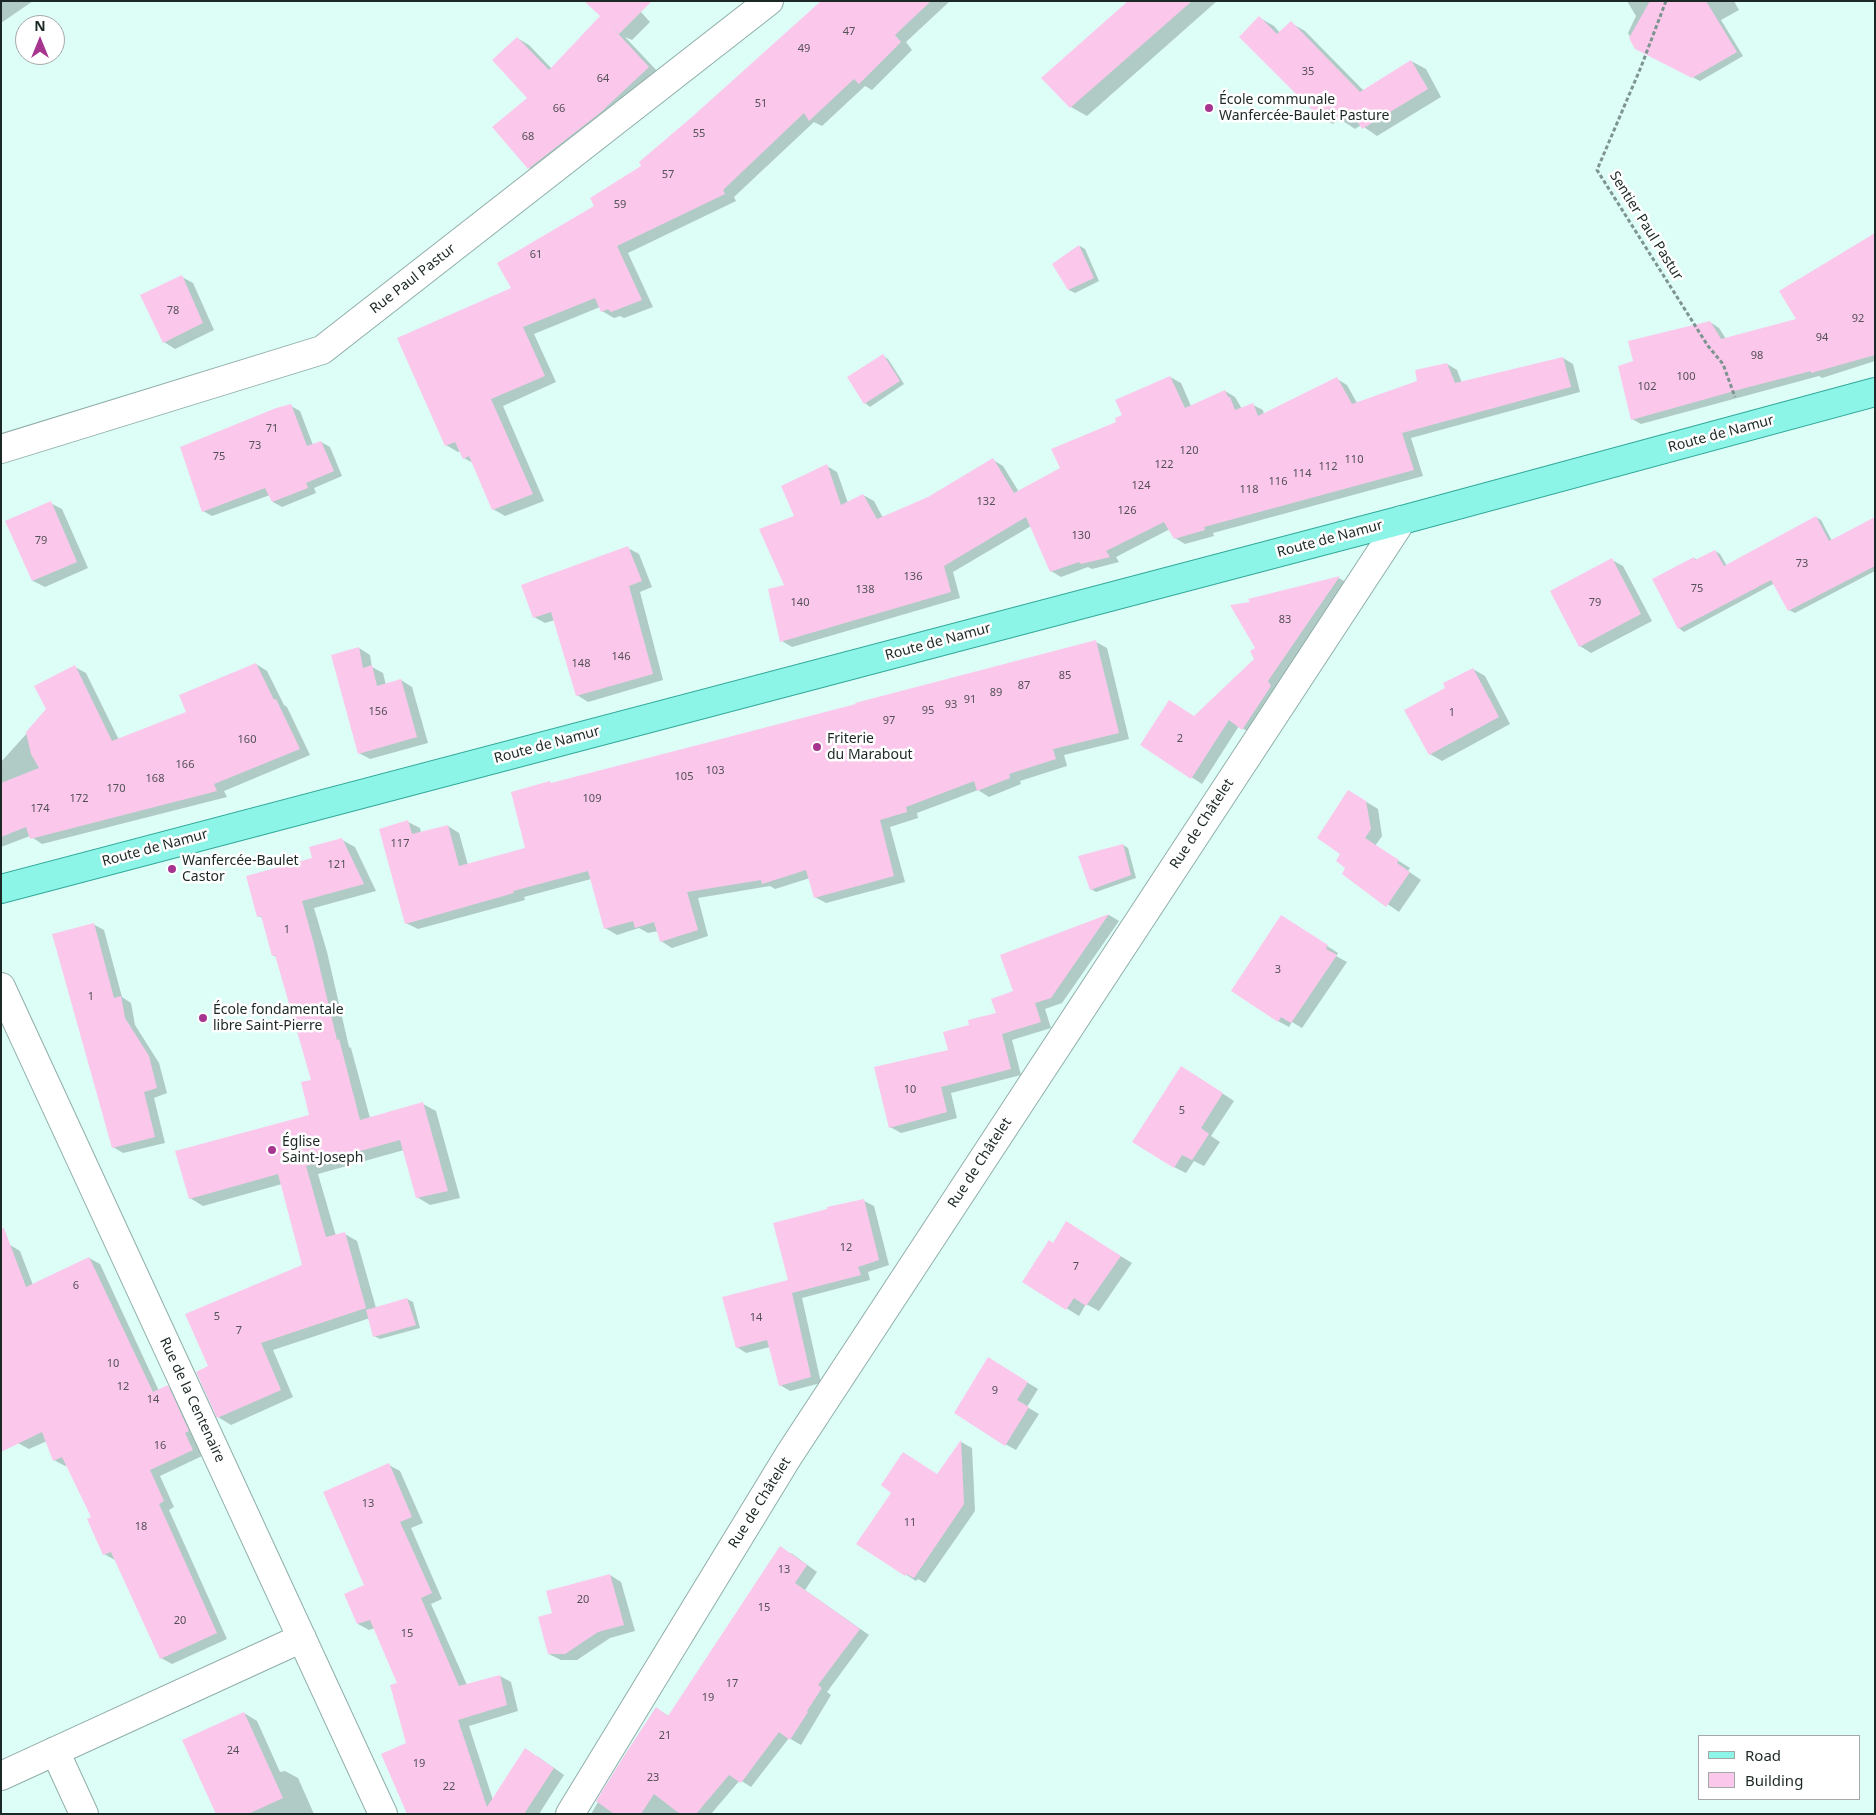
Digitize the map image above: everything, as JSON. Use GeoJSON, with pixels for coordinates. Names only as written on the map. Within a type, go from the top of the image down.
{"type":"FeatureCollection","features":[{"type":"Feature","properties":{"kind":"main road","name":"Route de Namur"},"geometry":{"type":"LineString","coordinates":[[1,889],[1402,520],[1875,392]]}},
{"type":"Feature","properties":{"kind":"street","name":"Rue Paul Pastur"},"geometry":{"type":"LineString","coordinates":[[1,449],[322,350],[770,1]]}},
{"type":"Feature","properties":{"kind":"street","name":"Rue de Châtelet"},"geometry":{"type":"LineString","coordinates":[[570,1814],[794,1447],[1402,520]]}},
{"type":"Feature","properties":{"kind":"street","name":"Rue de la Centenaire"},"geometry":{"type":"LineString","coordinates":[[1,987],[383,1814]]}},
{"type":"Feature","properties":{"kind":"street"},"geometry":{"type":"LineString","coordinates":[[1,1776],[302,1638]]}},
{"type":"Feature","properties":{"kind":"street"},"geometry":{"type":"LineString","coordinates":[[55,1751],[84,1814]]}},
{"type":"Feature","properties":{"kind":"path","name":"Sentier Paul Pastur"},"geometry":{"type":"LineString","coordinates":[[1666,1],[1641,67],[1597,170],[1708,346],[1723,364],[1747,428]]}},
{"type":"Feature","properties":{"kind":"building"},"geometry":{"type":"Polygon","coordinates":[[[584,1],[652,1],[619,34],[611,26],[649,67],[601,112],[528,169],[492,127],[527,98],[492,60],[517,37],[549,70],[600,16],[584,1]]]}},
{"type":"Feature","properties":{"kind":"building"},"geometry":{"type":"Polygon","coordinates":[[[821,1],[931,1],[895,35],[901,42],[859,84],[854,79],[809,121],[804,113],[723,190],[725,194],[617,246],[642,300],[611,312],[608,309],[601,312],[595,298],[523,327],[545,376],[491,399],[533,494],[492,510],[469,456],[463,459],[455,442],[445,446],[397,338],[511,288],[497,263],[594,206],[590,198],[641,166],[639,162],[821,1]]]}},
{"type":"Feature","properties":{"kind":"building"},"geometry":{"type":"Polygon","coordinates":[[[1128,1],[1192,1],[1070,108],[1041,78],[1128,1]]]}},
{"type":"Feature","properties":{"kind":"building"},"geometry":{"type":"Polygon","coordinates":[[[1650,1],[1706,1],[1737,52],[1692,78],[1635,49],[1629,38],[1650,1]]]}},
{"type":"Feature","properties":{"kind":"building"},"geometry":{"type":"Polygon","coordinates":[[[1259,16],[1277,34],[1291,21],[1360,92],[1411,60],[1428,89],[1362,129],[1353,114],[1339,121],[1332,108],[1318,116],[1239,37],[1259,16]]]}},
{"type":"Feature","properties":{"kind":"building"},"geometry":{"type":"Polygon","coordinates":[[[1875,233],[1875,355],[1811,373],[1811,371],[1745,388],[1631,420],[1618,366],[1633,361],[1628,341],[1710,321],[1721,339],[1796,319],[1779,291],[1875,233]]]}},
{"type":"Feature","properties":{"kind":"building"},"geometry":{"type":"Polygon","coordinates":[[[1079,245],[1094,278],[1068,290],[1052,264],[1079,245]]]}},
{"type":"Feature","properties":{"kind":"building"},"geometry":{"type":"Polygon","coordinates":[[[182,275],[203,323],[163,343],[140,295],[182,275]]]}},
{"type":"Feature","properties":{"kind":"building"},"geometry":{"type":"Polygon","coordinates":[[[883,354],[900,381],[864,404],[847,377],[883,354]]]}},
{"type":"Feature","properties":{"kind":"building"},"geometry":{"type":"Polygon","coordinates":[[[1563,357],[1571,387],[1402,433],[1414,470],[1204,527],[1205,530],[1174,539],[1164,522],[1106,551],[1110,557],[1081,564],[1079,562],[1050,572],[1026,517],[944,566],[951,592],[780,642],[768,589],[784,585],[759,529],[794,516],[781,486],[827,464],[841,505],[863,494],[877,519],[928,497],[993,458],[1014,493],[1060,468],[1051,449],[1116,422],[1115,418],[1122,415],[1115,400],[1170,376],[1185,408],[1225,390],[1235,410],[1253,403],[1258,416],[1337,377],[1352,404],[1417,381],[1415,370],[1447,363],[1455,383],[1563,357]]]}},
{"type":"Feature","properties":{"kind":"building"},"geometry":{"type":"Polygon","coordinates":[[[291,404],[307,446],[321,441],[334,471],[306,483],[308,488],[272,502],[265,488],[202,512],[180,447],[276,408],[291,404]]]}},
{"type":"Feature","properties":{"kind":"building"},"geometry":{"type":"Polygon","coordinates":[[[51,501],[77,562],[32,581],[5,521],[51,501]]]}},
{"type":"Feature","properties":{"kind":"building"},"geometry":{"type":"Polygon","coordinates":[[[1816,516],[1829,541],[1875,517],[1875,566],[1788,611],[1771,580],[1678,629],[1652,579],[1694,557],[1695,560],[1715,550],[1724,566],[1816,516]]]}},
{"type":"Feature","properties":{"kind":"building"},"geometry":{"type":"Polygon","coordinates":[[[628,546],[642,581],[629,586],[653,674],[576,696],[551,612],[533,618],[521,585],[628,546]]]}},
{"type":"Feature","properties":{"kind":"building"},"geometry":{"type":"Polygon","coordinates":[[[1612,558],[1641,614],[1579,647],[1550,591],[1612,558]]]}},
{"type":"Feature","properties":{"kind":"building"},"geometry":{"type":"Polygon","coordinates":[[[1340,576],[1268,681],[1271,686],[1242,730],[1229,720],[1191,779],[1140,745],[1169,700],[1194,716],[1254,659],[1250,651],[1255,648],[1230,605],[1250,602],[1248,599],[1340,576]]]}},
{"type":"Feature","properties":{"kind":"building"},"geometry":{"type":"Polygon","coordinates":[[[1096,640],[1119,733],[1053,749],[1056,759],[1009,774],[1010,778],[977,791],[974,781],[906,807],[907,812],[880,820],[894,876],[814,898],[806,870],[762,884],[761,880],[687,892],[698,930],[660,942],[654,922],[635,928],[633,921],[604,929],[588,871],[513,891],[514,893],[405,924],[379,829],[408,820],[412,834],[448,825],[459,866],[525,848],[511,792],[856,704],[1096,640]]]}},
{"type":"Feature","properties":{"kind":"building"},"geometry":{"type":"Polygon","coordinates":[[[359,647],[363,668],[372,665],[377,686],[401,679],[417,737],[358,754],[331,655],[359,647]]]}},
{"type":"Feature","properties":{"kind":"building"},"geometry":{"type":"Polygon","coordinates":[[[256,663],[300,749],[214,784],[217,791],[30,839],[26,827],[1,837],[1,783],[39,768],[31,754],[26,732],[46,709],[34,686],[75,665],[112,741],[186,712],[179,695],[256,663]]]}},
{"type":"Feature","properties":{"kind":"building"},"geometry":{"type":"Polygon","coordinates":[[[1473,668],[1499,717],[1429,755],[1404,710],[1445,688],[1443,683],[1473,668]]]}},
{"type":"Feature","properties":{"kind":"building"},"geometry":{"type":"Polygon","coordinates":[[[1348,790],[1366,801],[1371,829],[1365,838],[1399,860],[1397,863],[1410,872],[1386,907],[1342,874],[1345,868],[1336,861],[1340,854],[1317,838],[1348,790]]]}},
{"type":"Feature","properties":{"kind":"building"},"geometry":{"type":"Polygon","coordinates":[[[342,838],[364,884],[302,901],[337,1040],[339,1039],[360,1120],[423,1102],[448,1191],[416,1198],[400,1140],[306,1166],[326,1237],[345,1232],[366,1308],[261,1343],[281,1390],[217,1418],[196,1372],[208,1366],[185,1314],[302,1265],[278,1174],[189,1199],[175,1151],[309,1115],[301,1082],[311,1080],[275,955],[272,956],[261,916],[257,917],[246,876],[312,858],[309,847],[342,838]]]}},
{"type":"Feature","properties":{"kind":"building"},"geometry":{"type":"Polygon","coordinates":[[[1123,844],[1131,875],[1090,890],[1078,856],[1123,844]]]}},
{"type":"Feature","properties":{"kind":"building"},"geometry":{"type":"Polygon","coordinates":[[[1109,914],[1051,998],[1035,1003],[1041,1022],[1002,1034],[1011,1069],[941,1087],[947,1112],[889,1128],[874,1067],[948,1050],[943,1032],[969,1025],[968,1020],[996,1013],[991,999],[1013,991],[1000,955],[1109,914]]]}},
{"type":"Feature","properties":{"kind":"building"},"geometry":{"type":"Polygon","coordinates":[[[1281,915],[1328,945],[1326,949],[1337,955],[1291,1023],[1281,1017],[1278,1022],[1231,991],[1281,915]]]}},
{"type":"Feature","properties":{"kind":"building"},"geometry":{"type":"Polygon","coordinates":[[[94,923],[114,998],[121,996],[125,1018],[149,1056],[157,1088],[144,1092],[155,1137],[112,1148],[52,934],[94,923]]]}},
{"type":"Feature","properties":{"kind":"building"},"geometry":{"type":"Polygon","coordinates":[[[1181,1066],[1223,1093],[1201,1128],[1209,1134],[1192,1160],[1182,1155],[1174,1168],[1132,1142],[1181,1066]]]}},
{"type":"Feature","properties":{"kind":"building"},"geometry":{"type":"Polygon","coordinates":[[[864,1199],[879,1260],[858,1267],[861,1275],[792,1293],[811,1377],[779,1386],[767,1340],[736,1348],[722,1297],[788,1280],[773,1223],[827,1209],[827,1207],[864,1199]]]}},
{"type":"Feature","properties":{"kind":"building"},"geometry":{"type":"Polygon","coordinates":[[[1066,1221],[1121,1256],[1086,1306],[1074,1298],[1066,1310],[1022,1282],[1049,1240],[1053,1243],[1066,1221]]]}},
{"type":"Feature","properties":{"kind":"building"},"geometry":{"type":"Polygon","coordinates":[[[4,1228],[26,1287],[89,1257],[153,1392],[168,1385],[189,1431],[185,1433],[193,1450],[150,1470],[164,1501],[159,1504],[217,1633],[160,1659],[111,1552],[103,1555],[87,1519],[91,1517],[62,1457],[53,1461],[42,1432],[1,1452],[1,1229],[4,1228]]]}},
{"type":"Feature","properties":{"kind":"building"},"geometry":{"type":"Polygon","coordinates":[[[407,1298],[416,1325],[373,1337],[366,1310],[407,1298]]]}},
{"type":"Feature","properties":{"kind":"building"},"geometry":{"type":"Polygon","coordinates":[[[988,1357],[1028,1382],[1017,1400],[1029,1407],[1005,1446],[954,1413],[988,1357]]]}},
{"type":"Feature","properties":{"kind":"building"},"geometry":{"type":"Polygon","coordinates":[[[961,1440],[964,1504],[914,1578],[906,1574],[905,1576],[856,1544],[891,1493],[881,1485],[903,1452],[937,1474],[961,1440]]]}},
{"type":"Feature","properties":{"kind":"building"},"geometry":{"type":"Polygon","coordinates":[[[389,1463],[412,1517],[400,1522],[432,1593],[421,1598],[459,1686],[500,1675],[507,1705],[458,1720],[487,1807],[525,1748],[554,1768],[524,1814],[407,1814],[381,1754],[406,1743],[390,1685],[397,1683],[370,1620],[357,1624],[344,1594],[364,1585],[323,1492],[389,1463]]]}},
{"type":"Feature","properties":{"kind":"building"},"geometry":{"type":"Polygon","coordinates":[[[780,1546],[807,1565],[795,1583],[860,1629],[818,1685],[822,1688],[790,1740],[779,1732],[741,1783],[729,1775],[696,1814],[680,1814],[654,1794],[641,1814],[614,1814],[596,1801],[656,1707],[668,1716],[780,1546]]]}},
{"type":"Feature","properties":{"kind":"building"},"geometry":{"type":"Polygon","coordinates":[[[610,1574],[624,1625],[598,1632],[565,1654],[548,1654],[538,1617],[552,1613],[546,1591],[610,1574]]]}},
{"type":"Feature","properties":{"kind":"building"},"geometry":{"type":"Polygon","coordinates":[[[244,1712],[283,1798],[248,1814],[216,1814],[182,1740],[244,1712]]]}},
{"type":"Feature","properties":{"kind":"place","name":"École communale Wanfercée-Baulet Pasture"},"geometry":{"type":"Point","coordinates":[1209,108]}},
{"type":"Feature","properties":{"kind":"place","name":"Friterie du Marabout"},"geometry":{"type":"Point","coordinates":[817,747]}},
{"type":"Feature","properties":{"kind":"place","name":"Wanfercée-Baulet Castor"},"geometry":{"type":"Point","coordinates":[172,869]}},
{"type":"Feature","properties":{"kind":"place","name":"École fondamentale libre Saint-Pierre"},"geometry":{"type":"Point","coordinates":[203,1018]}},
{"type":"Feature","properties":{"kind":"place","name":"Église Saint-Joseph"},"geometry":{"type":"Point","coordinates":[272,1150]}}]}
